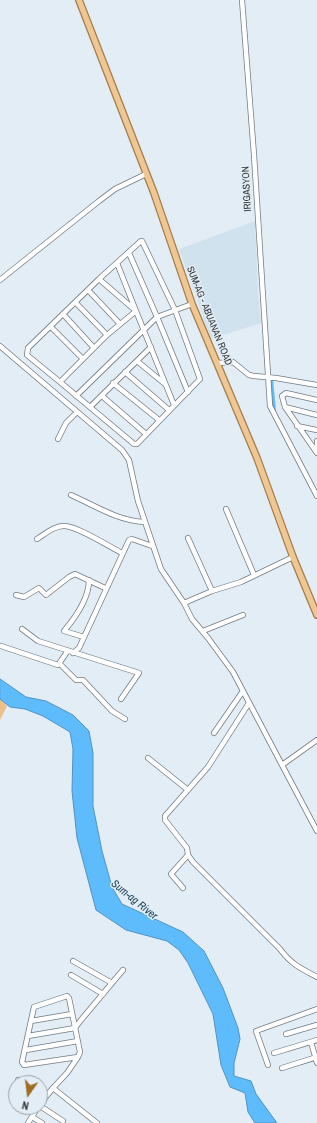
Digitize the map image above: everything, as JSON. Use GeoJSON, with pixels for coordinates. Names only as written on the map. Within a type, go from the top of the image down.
{"type":"FeatureCollection","features":[{"type":"Feature","properties":{"kind":"main road","name":"SUM-AG - ABUANAN ROAD"},"geometry":{"type":"LineString","coordinates":[[78,0],[146,174],[192,304],[257,458],[293,557],[317,615]]}},
{"type":"Feature","properties":{"kind":"street","name":"IRIGASYON"},"geometry":{"type":"LineString","coordinates":[[242,0],[270,406],[317,496]]}},
{"type":"Feature","properties":{"kind":"street"},"geometry":{"type":"LineString","coordinates":[[0,280],[115,189],[146,174]]}},
{"type":"Feature","properties":{"kind":"street"},"geometry":{"type":"LineString","coordinates":[[143,241],[174,310],[200,375],[199,381],[134,444],[27,355],[26,352],[28,348],[117,263],[143,241]]}},
{"type":"Feature","properties":{"kind":"street"},"geometry":{"type":"LineString","coordinates":[[128,253],[157,317],[188,392]]}},
{"type":"Feature","properties":{"kind":"street"},"geometry":{"type":"LineString","coordinates":[[117,263],[174,405]]}},
{"type":"Feature","properties":{"kind":"street"},"geometry":{"type":"LineString","coordinates":[[99,279],[136,312]]}},
{"type":"Feature","properties":{"kind":"street"},"geometry":{"type":"LineString","coordinates":[[88,290],[120,324]]}},
{"type":"Feature","properties":{"kind":"street"},"geometry":{"type":"LineString","coordinates":[[76,303],[107,335]]}},
{"type":"Feature","properties":{"kind":"street"},"geometry":{"type":"LineString","coordinates":[[76,396],[157,317],[192,304]]}},
{"type":"Feature","properties":{"kind":"street"},"geometry":{"type":"LineString","coordinates":[[60,382],[107,335],[136,312]]}},
{"type":"Feature","properties":{"kind":"street"},"geometry":{"type":"LineString","coordinates":[[63,314],[94,348]]}},
{"type":"Feature","properties":{"kind":"street"},"geometry":{"type":"LineString","coordinates":[[51,327],[83,358]]}},
{"type":"Feature","properties":{"kind":"street"},"geometry":{"type":"LineString","coordinates":[[0,346],[122,450],[129,460],[144,522],[161,569],[184,603],[192,619],[233,672],[248,703],[317,830]]}},
{"type":"Feature","properties":{"kind":"street"},"geometry":{"type":"LineString","coordinates":[[90,407],[151,347]]}},
{"type":"Feature","properties":{"kind":"street"},"geometry":{"type":"LineString","coordinates":[[138,361],[166,385]]}},
{"type":"Feature","properties":{"kind":"street"},"geometry":{"type":"LineString","coordinates":[[218,363],[233,362],[249,375],[317,385]]}},
{"type":"Feature","properties":{"kind":"street"},"geometry":{"type":"LineString","coordinates":[[125,372],[169,410]]}},
{"type":"Feature","properties":{"kind":"street"},"geometry":{"type":"LineString","coordinates":[[113,384],[159,420]]}},
{"type":"Feature","properties":{"kind":"street"},"geometry":{"type":"LineString","coordinates":[[317,400],[284,393],[282,399],[285,407],[297,426],[317,452]]}},
{"type":"Feature","properties":{"kind":"street"},"geometry":{"type":"LineString","coordinates":[[102,396],[146,434]]}},
{"type":"Feature","properties":{"kind":"street"},"geometry":{"type":"LineString","coordinates":[[285,407],[317,415]]}},
{"type":"Feature","properties":{"kind":"street"},"geometry":{"type":"LineString","coordinates":[[58,439],[66,423],[77,412]]}},
{"type":"Feature","properties":{"kind":"street"},"geometry":{"type":"LineString","coordinates":[[297,426],[317,430]]}},
{"type":"Feature","properties":{"kind":"street"},"geometry":{"type":"LineString","coordinates":[[317,443],[317,452]]}},
{"type":"Feature","properties":{"kind":"street"},"geometry":{"type":"LineString","coordinates":[[71,495],[119,516],[133,521],[144,522]]}},
{"type":"Feature","properties":{"kind":"street"},"geometry":{"type":"LineString","coordinates":[[226,509],[254,575]]}},
{"type":"Feature","properties":{"kind":"street"},"geometry":{"type":"LineString","coordinates":[[37,539],[52,529],[64,526],[77,530],[122,553]]}},
{"type":"Feature","properties":{"kind":"street"},"geometry":{"type":"LineString","coordinates":[[188,538],[212,591]]}},
{"type":"Feature","properties":{"kind":"street"},"geometry":{"type":"LineString","coordinates":[[73,653],[79,648],[122,553],[131,539],[152,546]]}},
{"type":"Feature","properties":{"kind":"street"},"geometry":{"type":"LineString","coordinates":[[184,603],[212,591],[241,582],[293,557]]}},
{"type":"Feature","properties":{"kind":"street"},"geometry":{"type":"LineString","coordinates":[[16,595],[24,597],[39,588],[46,595],[73,574],[106,588]]}},
{"type":"Feature","properties":{"kind":"street"},"geometry":{"type":"LineString","coordinates":[[84,637],[64,631],[76,615],[89,586],[90,580]]}},
{"type":"Feature","properties":{"kind":"street"},"geometry":{"type":"LineString","coordinates":[[203,632],[243,614]]}},
{"type":"Feature","properties":{"kind":"street"},"geometry":{"type":"LineString","coordinates":[[22,629],[34,639],[67,652],[139,673],[121,699]]}},
{"type":"Feature","properties":{"kind":"street"},"geometry":{"type":"LineString","coordinates":[[1,646],[58,665],[60,664],[76,680],[83,680],[112,711],[125,719]]}},
{"type":"Feature","properties":{"kind":"street"},"geometry":{"type":"LineString","coordinates":[[60,664],[67,652]]}},
{"type":"Feature","properties":{"kind":"street"},"geometry":{"type":"LineString","coordinates":[[214,733],[243,691]]}},
{"type":"Feature","properties":{"kind":"street"},"geometry":{"type":"LineString","coordinates":[[248,703],[208,767],[164,818],[187,848],[188,855],[280,949],[293,965],[317,977]]}},
{"type":"Feature","properties":{"kind":"street"},"geometry":{"type":"LineString","coordinates":[[282,765],[317,740]]}},
{"type":"Feature","properties":{"kind":"street"},"geometry":{"type":"LineString","coordinates":[[148,758],[188,790]]}},
{"type":"Feature","properties":{"kind":"street"},"geometry":{"type":"LineString","coordinates":[[183,888],[171,874],[188,855]]}},
{"type":"Feature","properties":{"kind":"street"},"geometry":{"type":"LineString","coordinates":[[73,961],[112,983]]}},
{"type":"Feature","properties":{"kind":"street"},"geometry":{"type":"LineString","coordinates":[[28,1036],[76,1028],[123,970]]}},
{"type":"Feature","properties":{"kind":"street"},"geometry":{"type":"LineString","coordinates":[[71,975],[103,994]]}},
{"type":"Feature","properties":{"kind":"street"},"geometry":{"type":"LineString","coordinates":[[48,1093],[67,1073],[78,1058],[80,1052],[69,998],[67,996],[35,1006],[22,1062],[24,1065],[78,1058]]}},
{"type":"Feature","properties":{"kind":"street"},"geometry":{"type":"LineString","coordinates":[[268,1065],[256,1030],[317,1009]]}},
{"type":"Feature","properties":{"kind":"street"},"geometry":{"type":"LineString","coordinates":[[31,1021],[72,1014]]}},
{"type":"Feature","properties":{"kind":"street"},"geometry":{"type":"LineString","coordinates":[[286,1034],[317,1025]]}},
{"type":"Feature","properties":{"kind":"street"},"geometry":{"type":"LineString","coordinates":[[274,1053],[317,1040]]}},
{"type":"Feature","properties":{"kind":"street"},"geometry":{"type":"LineString","coordinates":[[26,1050],[78,1041]]}},
{"type":"Feature","properties":{"kind":"street"},"geometry":{"type":"LineString","coordinates":[[311,1042],[317,1063]]}},
{"type":"Feature","properties":{"kind":"street"},"geometry":{"type":"LineString","coordinates":[[282,1068],[316,1057]]}},
{"type":"Feature","properties":{"kind":"street"},"geometry":{"type":"LineString","coordinates":[[53,1088],[94,1122]]}},
{"type":"Feature","properties":{"kind":"street"},"geometry":{"type":"LineString","coordinates":[[48,1112],[63,1121]]}},
{"type":"Feature","properties":{"kind":"street"},"geometry":{"type":"LineString","coordinates":[[28,1123],[32,1117],[42,1123]]}},
{"type":"Feature","properties":{"kind":"shaded area"},"geometry":{"type":"Polygon","coordinates":[[[255,221],[258,294],[261,323],[211,339],[179,249],[255,221]]]}},
{"type":"Feature","properties":{"kind":"shaded area"},"geometry":{"type":"Polygon","coordinates":[[[0,699],[7,706],[0,720],[0,699]]]}},
{"type":"Feature","properties":{"kind":"water"},"geometry":{"type":"Polygon","coordinates":[[[0,679],[26,697],[46,701],[73,715],[89,731],[93,753],[93,806],[102,851],[112,887],[122,904],[183,932],[204,951],[223,988],[238,1028],[240,1039],[234,1063],[234,1076],[251,1081],[256,1094],[277,1123],[255,1123],[248,1112],[245,1093],[230,1087],[221,1065],[213,1014],[188,963],[179,950],[167,941],[126,930],[96,910],[77,838],[72,791],[73,749],[70,732],[43,716],[25,709],[10,707],[0,699],[0,679]]]}},
{"type":"Feature","properties":{"kind":"waterway"},"geometry":{"type":"LineString","coordinates":[[271,379],[274,411]]}},
{"type":"Feature","properties":{"kind":"water label","name":"Sum-ag River"},"geometry":{"type":"Point","coordinates":[134,900]}}]}
